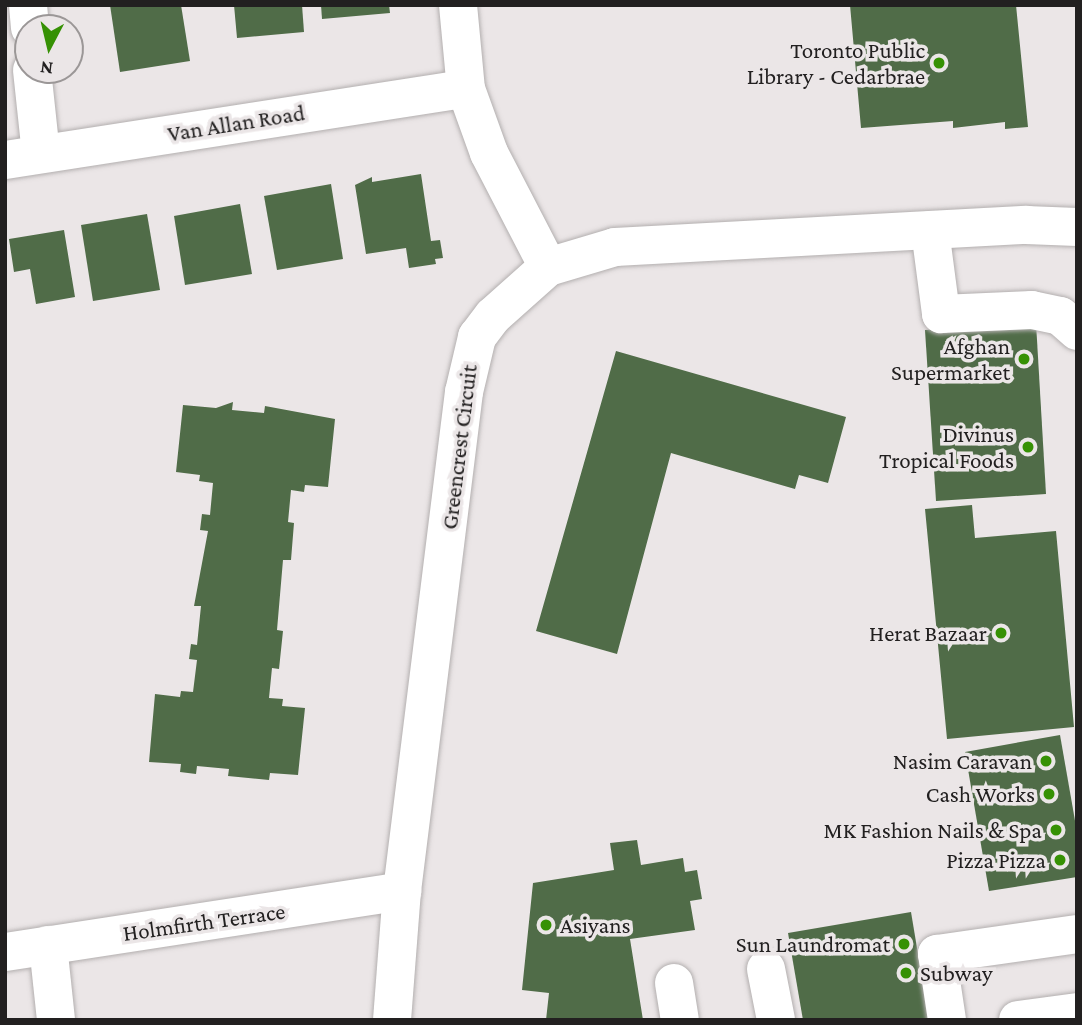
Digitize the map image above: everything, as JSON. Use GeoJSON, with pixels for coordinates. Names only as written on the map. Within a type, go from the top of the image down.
{"type":"FeatureCollection","features":[{"type":"Feature","properties":{"kind":"street"},"geometry":{"type":"LineString","coordinates":[[458,5],[466,89],[489,153],[548,267]]}},
{"type":"Feature","properties":{"kind":"street"},"geometry":{"type":"LineString","coordinates":[[23,157],[31,84]]}},
{"type":"Feature","properties":{"kind":"street","name":"Van Allan Road"},"geometry":{"type":"LineString","coordinates":[[23,157],[466,89]]}},
{"type":"Feature","properties":{"kind":"street","name":"Greencrest Circuit"},"geometry":{"type":"LineString","coordinates":[[392,1020],[402,891],[468,364],[477,337],[493,316],[548,267],[615,247],[930,230],[1077,228]]}},
{"type":"Feature","properties":{"kind":"street"},"geometry":{"type":"LineString","coordinates":[[930,230],[940,314],[1032,310],[1060,316],[1077,331]]}},
{"type":"Feature","properties":{"kind":"street","name":"Holmfirth Terrace"},"geometry":{"type":"LineString","coordinates":[[5,952],[402,891]]}},
{"type":"Feature","properties":{"kind":"street"},"geometry":{"type":"LineString","coordinates":[[947,1020],[937,954],[1077,934]]}},
{"type":"Feature","properties":{"kind":"street"},"geometry":{"type":"LineString","coordinates":[[47,945],[56,1020]]}},
{"type":"Feature","properties":{"kind":"street"},"geometry":{"type":"LineString","coordinates":[[766,969],[776,1020]]}},
{"type":"Feature","properties":{"kind":"street"},"geometry":{"type":"LineString","coordinates":[[674,983],[680,1020]]}},
{"type":"Feature","properties":{"kind":"street"},"geometry":{"type":"LineString","coordinates":[[1018,1020],[1077,1012]]}},
{"type":"Feature","properties":{"kind":"building"},"geometry":{"type":"Polygon","coordinates":[[[110,5],[181,5],[190,61],[120,72],[110,5]]]}},
{"type":"Feature","properties":{"kind":"building"},"geometry":{"type":"Polygon","coordinates":[[[234,5],[302,5],[304,32],[237,38],[234,5]]]}},
{"type":"Feature","properties":{"kind":"building"},"geometry":{"type":"Polygon","coordinates":[[[321,5],[389,5],[390,13],[322,19],[321,5]]]}},
{"type":"Feature","properties":{"kind":"building","name":"Toronto Public Library - Cedarbrae"},"geometry":{"type":"Polygon","coordinates":[[[850,5],[1016,5],[1028,127],[1005,129],[1005,122],[953,128],[953,121],[861,128],[850,5]]]}},
{"type":"Feature","properties":{"kind":"building"},"geometry":{"type":"Polygon","coordinates":[[[421,174],[431,241],[440,240],[443,258],[435,259],[436,264],[409,268],[406,248],[366,254],[355,185],[372,177],[372,182],[421,174]]]}},
{"type":"Feature","properties":{"kind":"building"},"geometry":{"type":"Polygon","coordinates":[[[331,184],[343,259],[277,270],[264,196],[331,184]]]}},
{"type":"Feature","properties":{"kind":"building"},"geometry":{"type":"Polygon","coordinates":[[[240,204],[252,274],[185,285],[174,216],[240,204]]]}},
{"type":"Feature","properties":{"kind":"building"},"geometry":{"type":"Polygon","coordinates":[[[147,214],[160,290],[93,301],[81,225],[147,214]]]}},
{"type":"Feature","properties":{"kind":"building"},"geometry":{"type":"Polygon","coordinates":[[[64,230],[75,297],[36,304],[30,269],[14,272],[9,239],[64,230]]]}},
{"type":"Feature","properties":{"kind":"building"},"geometry":{"type":"Polygon","coordinates":[[[1036,323],[1046,494],[936,501],[925,330],[1036,323]]]}},
{"type":"Feature","properties":{"kind":"building"},"geometry":{"type":"Polygon","coordinates":[[[616,351],[846,417],[828,483],[799,475],[795,489],[671,453],[617,654],[536,631],[616,351]]]}},
{"type":"Feature","properties":{"kind":"building"},"geometry":{"type":"Polygon","coordinates":[[[233,402],[232,410],[264,413],[265,406],[335,419],[328,487],[305,485],[304,492],[291,490],[288,522],[294,523],[291,560],[283,560],[277,630],[283,631],[279,669],[272,668],[269,698],[283,699],[282,706],[305,708],[298,775],[270,773],[269,780],[228,776],[229,769],[197,766],[196,774],[180,772],[181,764],[149,762],[155,694],[180,697],[181,691],[193,692],[197,660],[189,659],[191,644],[197,645],[201,606],[194,606],[208,531],[200,530],[202,514],[210,515],[213,483],[199,481],[200,475],[176,472],[183,405],[216,408],[233,402]]]}},
{"type":"Feature","properties":{"kind":"building","name":"Herat Bazaar"},"geometry":{"type":"Polygon","coordinates":[[[972,505],[975,538],[1056,531],[1074,727],[947,739],[925,509],[972,505]]]}},
{"type":"Feature","properties":{"kind":"building"},"geometry":{"type":"Polygon","coordinates":[[[1060,735],[1077,832],[1077,877],[989,891],[965,752],[1060,735]]]}},
{"type":"Feature","properties":{"kind":"building"},"geometry":{"type":"Polygon","coordinates":[[[637,840],[641,865],[683,858],[685,872],[697,870],[702,899],[690,901],[695,930],[630,939],[643,1020],[546,1020],[549,993],[522,990],[533,883],[614,870],[610,843],[637,840]]]}},
{"type":"Feature","properties":{"kind":"building"},"geometry":{"type":"Polygon","coordinates":[[[911,912],[929,1020],[803,1020],[788,933],[911,912]]]}},
{"type":"Feature","properties":{"kind":"place","name":"Toronto Public Library - Cedarbrae"},"geometry":{"type":"Point","coordinates":[939,63]}},
{"type":"Feature","properties":{"kind":"place","name":"Afghan Supermarket"},"geometry":{"type":"Point","coordinates":[1024,359]}},
{"type":"Feature","properties":{"kind":"place","name":"Divinus Tropical Foods"},"geometry":{"type":"Point","coordinates":[1028,447]}},
{"type":"Feature","properties":{"kind":"place","name":"Herat Bazaar"},"geometry":{"type":"Point","coordinates":[1001,633]}},
{"type":"Feature","properties":{"kind":"place","name":"Nasim Caravan"},"geometry":{"type":"Point","coordinates":[1046,761]}},
{"type":"Feature","properties":{"kind":"place","name":"Cash Works"},"geometry":{"type":"Point","coordinates":[1049,794]}},
{"type":"Feature","properties":{"kind":"place","name":"MK Fashion Nails & Spa"},"geometry":{"type":"Point","coordinates":[1056,830]}},
{"type":"Feature","properties":{"kind":"place","name":"Pizza Pizza"},"geometry":{"type":"Point","coordinates":[1060,860]}},
{"type":"Feature","properties":{"kind":"place","name":"Asiyans"},"geometry":{"type":"Point","coordinates":[546,925]}},
{"type":"Feature","properties":{"kind":"place","name":"Sun Laundromat"},"geometry":{"type":"Point","coordinates":[904,944]}},
{"type":"Feature","properties":{"kind":"place","name":"Subway"},"geometry":{"type":"Point","coordinates":[906,973]}}]}
